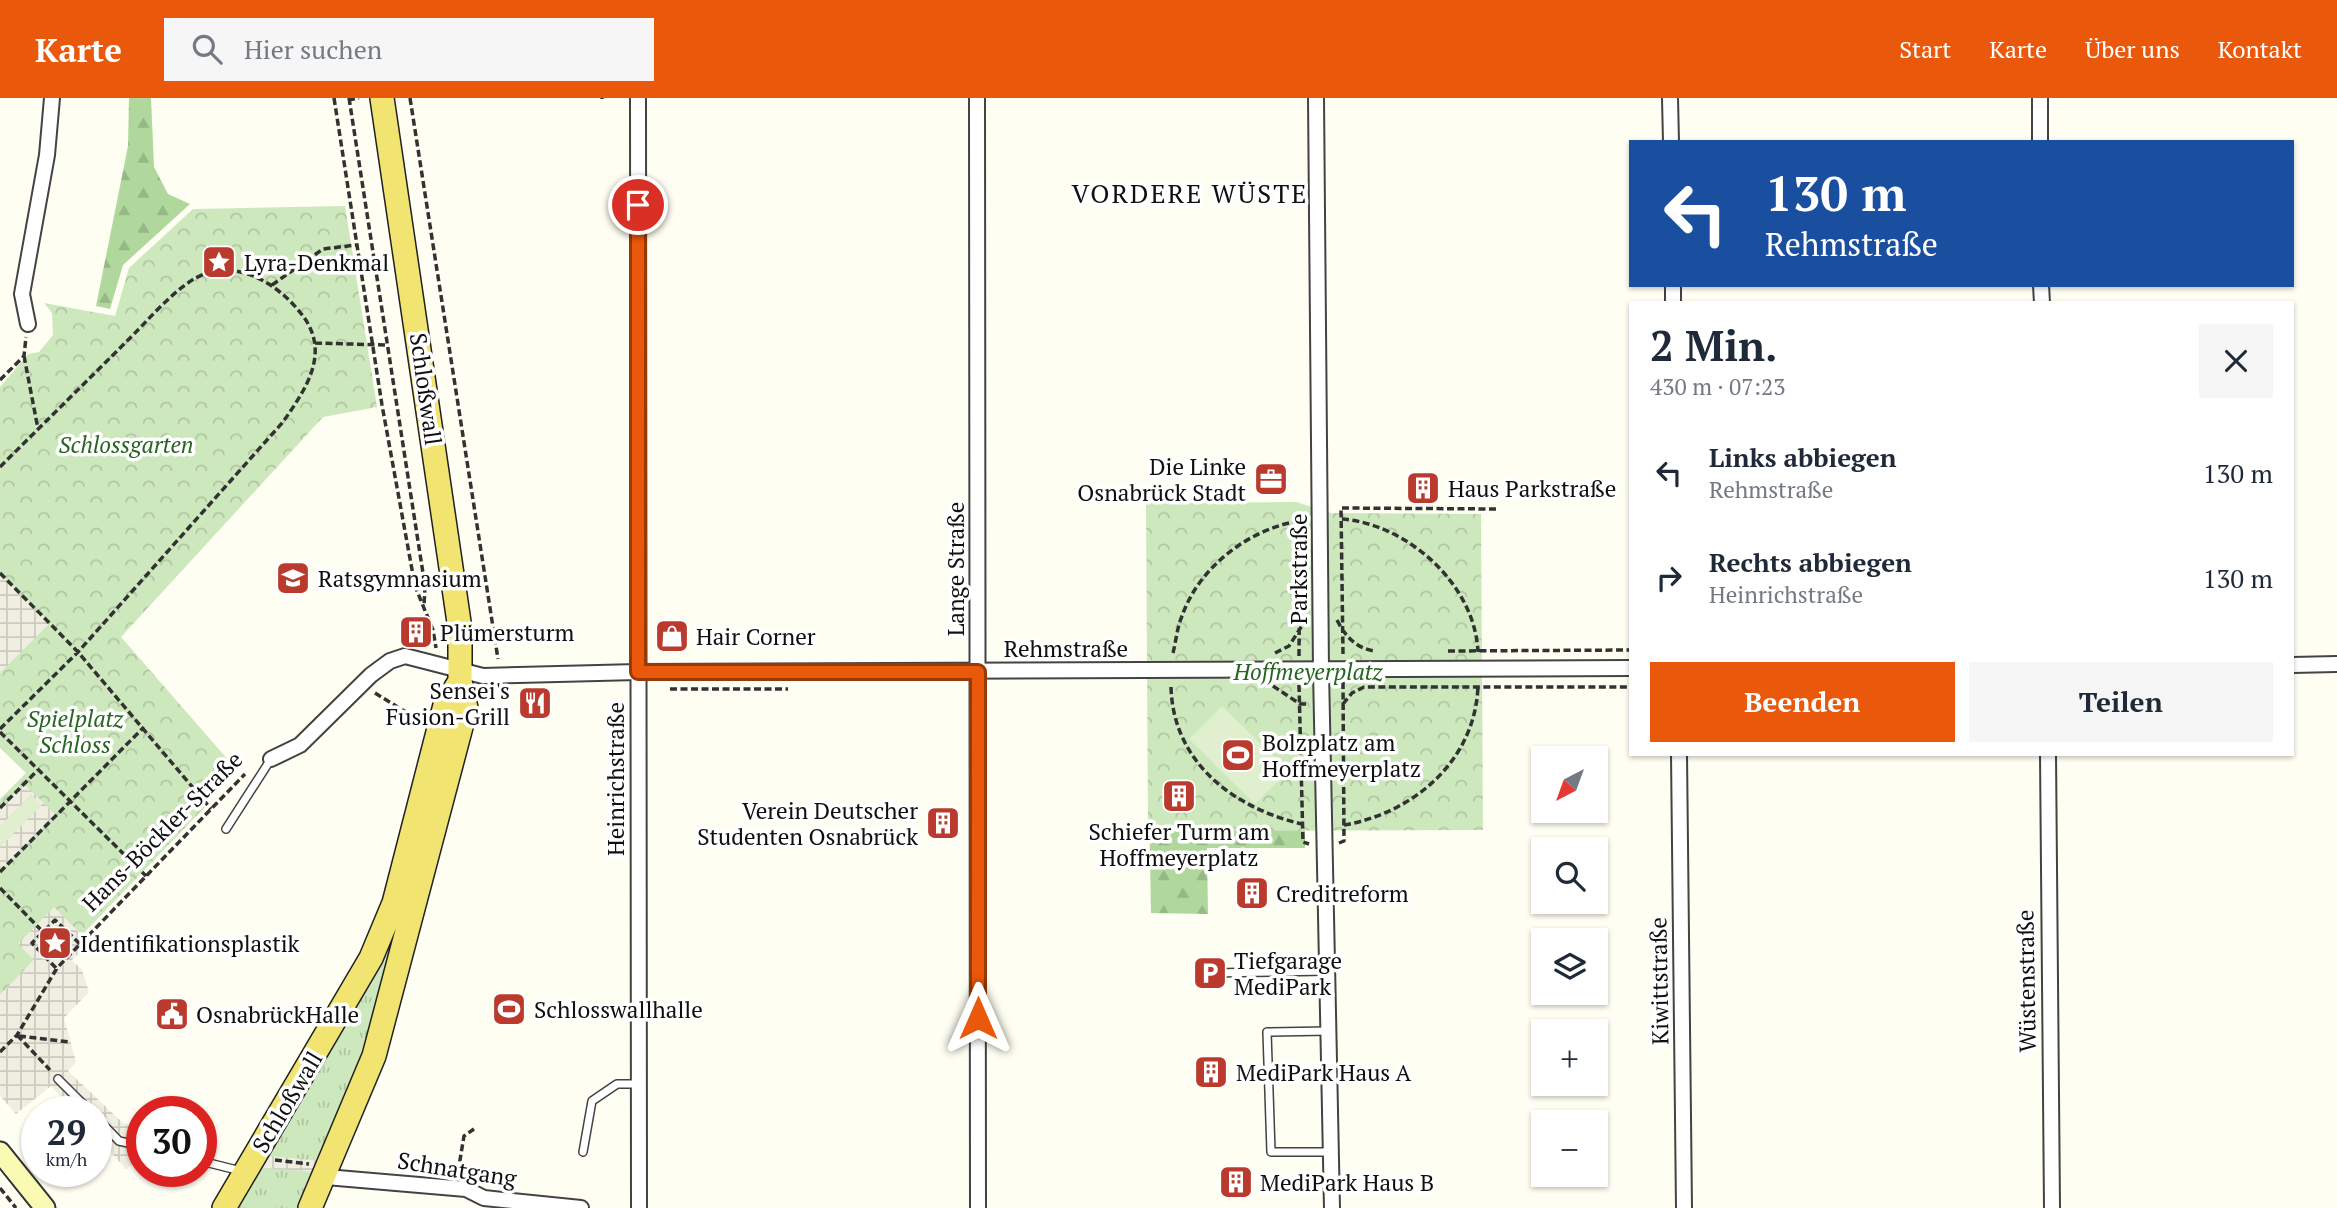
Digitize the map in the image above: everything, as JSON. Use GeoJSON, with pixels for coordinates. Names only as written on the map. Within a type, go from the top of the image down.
{"type":"FeatureCollection","features":[{"type":"Feature","properties":{"kind":"main road","name":"Schloßwall"},"geometry":{"type":"LineString","coordinates":[[310,1208],[329,1169],[374,1056],[466,708],[460,675],[460,629],[382,98]]}},
{"type":"Feature","properties":{"kind":"main road","name":"Schloßwall"},"geometry":{"type":"LineString","coordinates":[[224,1208],[371,958],[394,903],[445,705],[460,675]]}},
{"type":"Feature","properties":{"kind":"street"},"geometry":{"type":"LineString","coordinates":[[28,324],[22,294],[47,155],[52,98]]}},
{"type":"Feature","properties":{"kind":"street","name":"Heinrichstraße"},"geometry":{"type":"LineString","coordinates":[[638,98],[639,1208]]}},
{"type":"Feature","properties":{"kind":"street","name":"Lange Straße"},"geometry":{"type":"LineString","coordinates":[[977,98],[978,1208]]}},
{"type":"Feature","properties":{"kind":"street","name":"Parkstraße"},"geometry":{"type":"LineString","coordinates":[[1317,98],[1321,671],[1332,1208]]}},
{"type":"Feature","properties":{"kind":"street"},"geometry":{"type":"LineString","coordinates":[[1671,98],[1671,140]]}},
{"type":"Feature","properties":{"kind":"street"},"geometry":{"type":"LineString","coordinates":[[2040,98],[2040,140]]}},
{"type":"Feature","properties":{"kind":"street","name":"Hans-Böckler-Straße"},"geometry":{"type":"LineString","coordinates":[[271,759],[300,745],[371,675],[390,661],[415,656],[460,675]]}},
{"type":"Feature","properties":{"kind":"street"},"geometry":{"type":"LineString","coordinates":[[2294,665],[2337,664]]}},
{"type":"Feature","properties":{"kind":"street","name":"Rehmstraße"},"geometry":{"type":"LineString","coordinates":[[460,675],[1629,668]]}},
{"type":"Feature","properties":{"kind":"street","name":"Kiwittstraße"},"geometry":{"type":"LineString","coordinates":[[1679,756],[1684,1208]]}},
{"type":"Feature","properties":{"kind":"street","name":"Wüstenstraße"},"geometry":{"type":"LineString","coordinates":[[2048,756],[2052,1208]]}},
{"type":"Feature","properties":{"kind":"street"},"geometry":{"type":"LineString","coordinates":[[0,1152],[46,1208]]}},
{"type":"Feature","properties":{"kind":"street","name":"Schnatgang"},"geometry":{"type":"LineString","coordinates":[[329,1169],[466,1189],[484,1198],[581,1208]]}},
{"type":"Feature","properties":{"kind":"lane"},"geometry":{"type":"LineString","coordinates":[[226,829],[271,759]]}},
{"type":"Feature","properties":{"kind":"lane"},"geometry":{"type":"LineString","coordinates":[[1210,973],[1327,971]]}},
{"type":"Feature","properties":{"kind":"lane"},"geometry":{"type":"LineString","coordinates":[[1329,1031],[1267,1032],[1271,1153],[1332,1152]]}},
{"type":"Feature","properties":{"kind":"lane"},"geometry":{"type":"LineString","coordinates":[[58,1079],[75,1096]]}},
{"type":"Feature","properties":{"kind":"lane"},"geometry":{"type":"LineString","coordinates":[[583,1152],[592,1101],[617,1084],[637,1084]]}},
{"type":"Feature","properties":{"kind":"lane"},"geometry":{"type":"LineString","coordinates":[[217,1163],[249,1166]]}},
{"type":"Feature","properties":{"kind":"path"},"geometry":{"type":"LineString","coordinates":[[334,98],[415,586],[433,631]]}},
{"type":"Feature","properties":{"kind":"path"},"geometry":{"type":"LineString","coordinates":[[359,98],[348,99],[425,586],[424,612]]}},
{"type":"Feature","properties":{"kind":"path"},"geometry":{"type":"LineString","coordinates":[[410,98],[499,661]]}},
{"type":"Feature","properties":{"kind":"path"},"geometry":{"type":"LineString","coordinates":[[272,285],[323,249],[357,245]]}},
{"type":"Feature","properties":{"kind":"path"},"geometry":{"type":"LineString","coordinates":[[0,467],[171,298],[204,274],[223,270],[248,273],[272,285],[292,302],[308,323],[315,343],[315,366],[308,385],[283,422],[78,652],[0,730],[69,803],[146,876]]}},
{"type":"Feature","properties":{"kind":"path"},"geometry":{"type":"LineString","coordinates":[[28,324],[24,356],[38,429]]}},
{"type":"Feature","properties":{"kind":"path"},"geometry":{"type":"LineString","coordinates":[[315,343],[386,345]]}},
{"type":"Feature","properties":{"kind":"path"},"geometry":{"type":"LineString","coordinates":[[0,380],[24,356]]}},
{"type":"Feature","properties":{"kind":"path"},"geometry":{"type":"LineString","coordinates":[[395,504],[401,502]]}},
{"type":"Feature","properties":{"kind":"path"},"geometry":{"type":"LineString","coordinates":[[1300,704],[1303,842],[1324,849],[1344,841],[1341,508],[1497,509]]}},
{"type":"Feature","properties":{"kind":"path"},"geometry":{"type":"LineString","coordinates":[[1173,653],[1182,616],[1195,589],[1231,550],[1259,533],[1300,521],[1341,519],[1375,526],[1399,536],[1428,557],[1455,588],[1469,617],[1478,651],[1478,687],[1469,728],[1457,753],[1435,783],[1400,807],[1366,821],[1344,825]]}},
{"type":"Feature","properties":{"kind":"path"},"geometry":{"type":"LineString","coordinates":[[1300,521],[1300,631]]}},
{"type":"Feature","properties":{"kind":"path"},"geometry":{"type":"LineString","coordinates":[[0,573],[78,652],[211,809]]}},
{"type":"Feature","properties":{"kind":"path"},"geometry":{"type":"LineString","coordinates":[[1342,631],[1355,645],[1371,651],[1384,651]]}},
{"type":"Feature","properties":{"kind":"path"},"geometry":{"type":"LineString","coordinates":[[1438,651],[1629,650]]}},
{"type":"Feature","properties":{"kind":"path"},"geometry":{"type":"LineString","coordinates":[[1171,687],[1178,731],[1185,747],[1206,774],[1253,808],[1302,824]]}},
{"type":"Feature","properties":{"kind":"path"},"geometry":{"type":"LineString","coordinates":[[1342,705],[1352,693],[1364,687],[1629,687]]}},
{"type":"Feature","properties":{"kind":"path"},"geometry":{"type":"LineString","coordinates":[[373,691],[406,712]]}},
{"type":"Feature","properties":{"kind":"path"},"geometry":{"type":"LineString","coordinates":[[0,872],[144,727]]}},
{"type":"Feature","properties":{"kind":"path","name":"Hans-Böckler-Straße"},"geometry":{"type":"LineString","coordinates":[[0,1052],[17,1035],[57,968],[246,773],[271,759]]}},
{"type":"Feature","properties":{"kind":"path"},"geometry":{"type":"LineString","coordinates":[[0,808],[38,770]]}},
{"type":"Feature","properties":{"kind":"path"},"geometry":{"type":"LineString","coordinates":[[0,888],[43,932]]}},
{"type":"Feature","properties":{"kind":"path"},"geometry":{"type":"LineString","coordinates":[[57,968],[32,943],[55,920],[80,944]]}},
{"type":"Feature","properties":{"kind":"path"},"geometry":{"type":"LineString","coordinates":[[17,1035],[70,1042]]}},
{"type":"Feature","properties":{"kind":"path"},"geometry":{"type":"LineString","coordinates":[[17,1035],[58,1079]]}},
{"type":"Feature","properties":{"kind":"path"},"geometry":{"type":"LineString","coordinates":[[458,1174],[464,1136],[474,1129]]}},
{"type":"Feature","properties":{"kind":"path"},"geometry":{"type":"LineString","coordinates":[[249,1166],[318,1165],[329,1169]]}},
{"type":"Feature","properties":{"kind":"path"},"geometry":{"type":"LineString","coordinates":[[0,1188],[16,1208]]}},
{"type":"Feature","properties":{"kind":"green space"},"geometry":{"type":"Polygon","coordinates":[[[129,98],[151,98],[154,167],[168,194],[190,204],[123,265],[110,309],[96,306],[128,146],[129,98]]]}},
{"type":"Feature","properties":{"kind":"green space","name":"Schlossgarten"},"geometry":{"type":"Polygon","coordinates":[[[345,206],[377,407],[323,417],[121,637],[230,762],[196,796],[205,807],[82,935],[54,908],[19,943],[35,959],[0,995],[0,799],[26,773],[0,748],[0,387],[28,354],[39,352],[53,335],[52,313],[44,303],[115,316],[129,268],[193,209],[345,206]]]}},
{"type":"Feature","properties":{"kind":"green space","name":"Hoffmeyerplatz"},"geometry":{"type":"Polygon","coordinates":[[[1296,502],[1331,513],[1481,514],[1483,830],[1148,831],[1146,503],[1296,502]]]}},
{"type":"Feature","properties":{"kind":"green space","name":"Bolzplatz am Hoffmeyerplatz"},"geometry":{"type":"Polygon","coordinates":[[[1222,706],[1288,771],[1255,804],[1189,739],[1222,706]]]}},
{"type":"Feature","properties":{"kind":"green space"},"geometry":{"type":"Polygon","coordinates":[[[1148,750],[1305,829],[1305,848],[1207,848],[1208,914],[1151,913],[1148,750]]]}},
{"type":"Feature","properties":{"kind":"green space"},"geometry":{"type":"Polygon","coordinates":[[[32,795],[42,805],[0,847],[0,826],[32,795]]]}},
{"type":"Feature","properties":{"kind":"green space"},"geometry":{"type":"Polygon","coordinates":[[[403,915],[364,1054],[301,1208],[239,1208],[365,992],[403,915]]]}},
{"type":"Feature","properties":{"kind":"shaded area"},"geometry":{"type":"Polygon","coordinates":[[[0,573],[50,623],[0,673],[0,573]]]}},
{"type":"Feature","properties":{"kind":"shaded area"},"geometry":{"type":"Polygon","coordinates":[[[24,784],[56,815],[3,868],[0,865],[0,847],[42,805],[31,795],[0,826],[0,808],[24,784]]]}},
{"type":"Feature","properties":{"kind":"shaded area"},"geometry":{"type":"Polygon","coordinates":[[[54,907],[89,943],[72,960],[82,970],[89,992],[64,1018],[76,1062],[68,1071],[94,1096],[60,1096],[51,1086],[38,1096],[21,1096],[21,1110],[16,1114],[0,1096],[0,995],[34,960],[18,944],[54,907]]]}},
{"type":"Feature","properties":{"kind":"shaded area"},"geometry":{"type":"Polygon","coordinates":[[[112,1113],[126,1124],[126,1169],[112,1154],[112,1113]]]}},
{"type":"Feature","properties":{"kind":"shaded area"},"geometry":{"type":"Polygon","coordinates":[[[269,1156],[322,1161],[317,1172],[263,1168],[269,1156]]]}},
{"type":"Feature","properties":{"kind":"place","name":"Lyra-Denkmal"},"geometry":{"type":"Point","coordinates":[219,262]}},
{"type":"Feature","properties":{"kind":"place","name":"Die Linke Osnabrück Stadt"},"geometry":{"type":"Point","coordinates":[1271,479]}},
{"type":"Feature","properties":{"kind":"place","name":"Haus Parkstraße"},"geometry":{"type":"Point","coordinates":[1423,488]}},
{"type":"Feature","properties":{"kind":"place","name":"Ratsgymnasium"},"geometry":{"type":"Point","coordinates":[293,578]}},
{"type":"Feature","properties":{"kind":"place","name":"Plümersturm"},"geometry":{"type":"Point","coordinates":[416,632]}},
{"type":"Feature","properties":{"kind":"place","name":"Hair Corner"},"geometry":{"type":"Point","coordinates":[672,636]}},
{"type":"Feature","properties":{"kind":"place","name":"Sensei's Fusion-Grill"},"geometry":{"type":"Point","coordinates":[535,703]}},
{"type":"Feature","properties":{"kind":"place","name":"Bolzplatz am Hoffmeyerplatz"},"geometry":{"type":"Point","coordinates":[1238,755]}},
{"type":"Feature","properties":{"kind":"place","name":"Schiefer Turm am Hoffmeyerplatz"},"geometry":{"type":"Point","coordinates":[1179,796]}},
{"type":"Feature","properties":{"kind":"place","name":"Verein Deutscher Studenten Osnabrück"},"geometry":{"type":"Point","coordinates":[943,823]}},
{"type":"Feature","properties":{"kind":"place","name":"Creditreform"},"geometry":{"type":"Point","coordinates":[1252,893]}},
{"type":"Feature","properties":{"kind":"place","name":"Identifikationsplastik"},"geometry":{"type":"Point","coordinates":[55,943]}},
{"type":"Feature","properties":{"kind":"place","name":"Tiefgarage MediPark"},"geometry":{"type":"Point","coordinates":[1210,973]}},
{"type":"Feature","properties":{"kind":"place","name":"Schlosswallhalle"},"geometry":{"type":"Point","coordinates":[509,1009]}},
{"type":"Feature","properties":{"kind":"place","name":"OsnabrückHalle"},"geometry":{"type":"Point","coordinates":[172,1014]}},
{"type":"Feature","properties":{"kind":"place","name":"MediPark Haus A"},"geometry":{"type":"Point","coordinates":[1211,1072]}},
{"type":"Feature","properties":{"kind":"place","name":"MediPark Haus B"},"geometry":{"type":"Point","coordinates":[1236,1182]}},
{"type":"Feature","properties":{"kind":"district","name":"VORDERE WÜSTE"},"geometry":{"type":"Point","coordinates":[1190,193]}},
{"type":"Feature","properties":{"kind":"route"},"geometry":{"type":"LineString","coordinates":[[638,205],[638,672],[978,672],[978,1018]]}},
{"type":"Feature","properties":{"kind":"park label","name":"Spielplatz Schloss"},"geometry":{"type":"Point","coordinates":[75,731]}}]}
